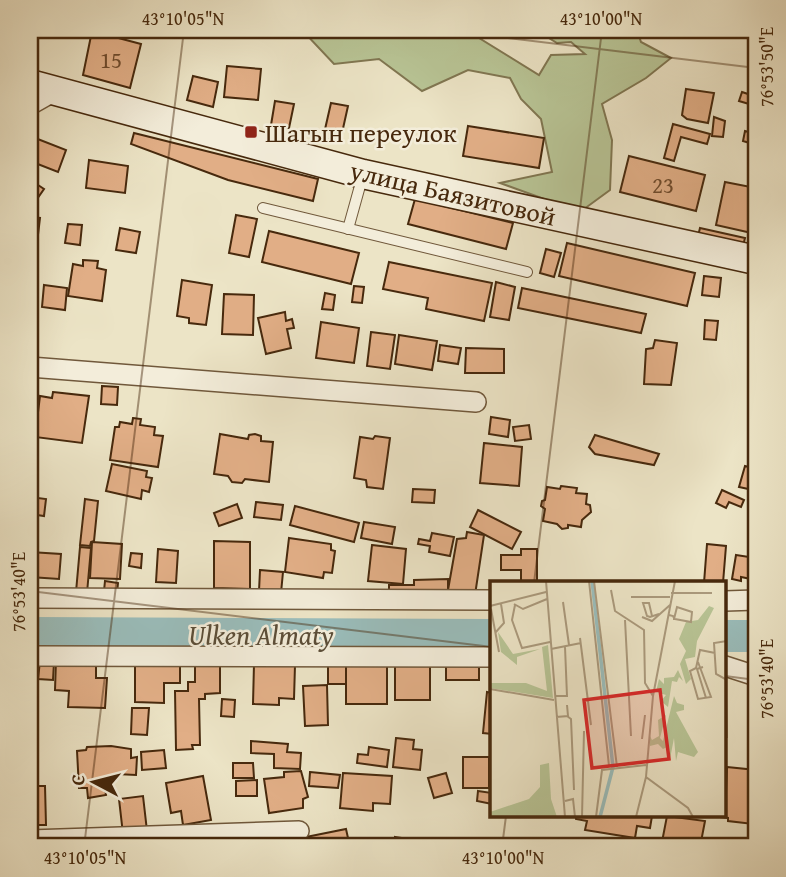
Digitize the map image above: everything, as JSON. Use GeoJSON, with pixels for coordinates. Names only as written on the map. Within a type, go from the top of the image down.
{"type":"FeatureCollection","features":[{"type":"Feature","properties":{"kind":"street","name":"улица Баязитовой"},"geometry":{"type":"LineString","coordinates":[[38,94],[363,174],[756,260]]}},
{"type":"Feature","properties":{"kind":"street"},"geometry":{"type":"LineString","coordinates":[[30,367],[476,401]]}},
{"type":"Feature","properties":{"kind":"street"},"geometry":{"type":"LineString","coordinates":[[30,598],[490,600]]}},
{"type":"Feature","properties":{"kind":"street"},"geometry":{"type":"LineString","coordinates":[[726,601],[756,600]]}},
{"type":"Feature","properties":{"kind":"street"},"geometry":{"type":"LineString","coordinates":[[30,656],[490,657]]}},
{"type":"Feature","properties":{"kind":"street"},"geometry":{"type":"LineString","coordinates":[[726,666],[756,676]]}},
{"type":"Feature","properties":{"kind":"street"},"geometry":{"type":"LineString","coordinates":[[30,840],[299,831]]}},
{"type":"Feature","properties":{"kind":"lane"},"geometry":{"type":"LineString","coordinates":[[348,229],[363,174]]}},
{"type":"Feature","properties":{"kind":"lane"},"geometry":{"type":"LineString","coordinates":[[263,208],[527,272]]}},
{"type":"Feature","properties":{"kind":"green space"},"geometry":{"type":"Polygon","coordinates":[[[302,30],[466,30],[539,75],[551,55],[585,54],[571,42],[557,43],[536,30],[637,30],[641,42],[671,58],[646,78],[602,104],[612,140],[610,190],[580,212],[500,183],[552,172],[541,119],[521,99],[510,78],[468,70],[422,91],[379,59],[334,64],[302,30]]]}},
{"type":"Feature","properties":{"kind":"building"},"geometry":{"type":"Polygon","coordinates":[[[250,30],[270,30],[268,37],[250,30]]]}},
{"type":"Feature","properties":{"kind":"building"},"geometry":{"type":"Polygon","coordinates":[[[92,31],[141,44],[130,88],[83,75],[92,31]]]}},
{"type":"Feature","properties":{"kind":"building"},"geometry":{"type":"Polygon","coordinates":[[[227,66],[261,69],[258,100],[224,97],[227,66]]]}},
{"type":"Feature","properties":{"kind":"building"},"geometry":{"type":"Polygon","coordinates":[[[193,76],[218,82],[213,107],[187,100],[193,76]]]}},
{"type":"Feature","properties":{"kind":"building"},"geometry":{"type":"Polygon","coordinates":[[[686,89],[714,93],[708,123],[687,119],[682,115],[686,89]]]}},
{"type":"Feature","properties":{"kind":"building"},"geometry":{"type":"Polygon","coordinates":[[[742,92],[751,95],[749,104],[739,101],[742,92]]]}},
{"type":"Feature","properties":{"kind":"building"},"geometry":{"type":"Polygon","coordinates":[[[275,101],[294,104],[289,128],[271,125],[275,101]]]}},
{"type":"Feature","properties":{"kind":"building"},"geometry":{"type":"Polygon","coordinates":[[[331,103],[348,106],[340,142],[323,138],[331,103]]]}},
{"type":"Feature","properties":{"kind":"building"},"geometry":{"type":"Polygon","coordinates":[[[714,117],[725,121],[723,137],[712,136],[714,117]]]}},
{"type":"Feature","properties":{"kind":"building"},"geometry":{"type":"Polygon","coordinates":[[[673,124],[710,134],[707,144],[681,137],[674,161],[664,158],[673,124]]]}},
{"type":"Feature","properties":{"kind":"building"},"geometry":{"type":"Polygon","coordinates":[[[468,126],[544,138],[539,168],[463,156],[468,126]]]}},
{"type":"Feature","properties":{"kind":"building"},"geometry":{"type":"Polygon","coordinates":[[[745,131],[756,134],[756,145],[743,141],[745,131]]]}},
{"type":"Feature","properties":{"kind":"building"},"geometry":{"type":"Polygon","coordinates":[[[134,133],[318,179],[313,201],[228,180],[131,144],[134,133]]]}},
{"type":"Feature","properties":{"kind":"building"},"geometry":{"type":"Polygon","coordinates":[[[30,136],[66,150],[58,172],[30,161],[30,136]]]}},
{"type":"Feature","properties":{"kind":"building"},"geometry":{"type":"Polygon","coordinates":[[[629,156],[705,175],[696,211],[620,192],[629,156]]]}},
{"type":"Feature","properties":{"kind":"building"},"geometry":{"type":"Polygon","coordinates":[[[89,160],[128,166],[125,193],[86,188],[89,160]]]}},
{"type":"Feature","properties":{"kind":"building"},"geometry":{"type":"Polygon","coordinates":[[[725,182],[756,188],[756,234],[716,225],[725,182]]]}},
{"type":"Feature","properties":{"kind":"building"},"geometry":{"type":"Polygon","coordinates":[[[35,183],[44,189],[37,199],[30,194],[35,183]]]}},
{"type":"Feature","properties":{"kind":"building"},"geometry":{"type":"Polygon","coordinates":[[[415,199],[513,223],[506,249],[408,224],[415,199]]]}},
{"type":"Feature","properties":{"kind":"building"},"geometry":{"type":"Polygon","coordinates":[[[236,215],[257,219],[249,257],[229,253],[236,215]]]}},
{"type":"Feature","properties":{"kind":"building"},"geometry":{"type":"Polygon","coordinates":[[[30,217],[40,218],[37,243],[30,242],[30,217]]]}},
{"type":"Feature","properties":{"kind":"building"},"geometry":{"type":"Polygon","coordinates":[[[68,224],[82,225],[80,245],[65,243],[68,224]]]}},
{"type":"Feature","properties":{"kind":"building"},"geometry":{"type":"Polygon","coordinates":[[[120,228],[140,232],[136,253],[116,250],[120,228]]]}},
{"type":"Feature","properties":{"kind":"building"},"geometry":{"type":"Polygon","coordinates":[[[700,228],[745,238],[743,246],[698,236],[700,228]]]}},
{"type":"Feature","properties":{"kind":"building"},"geometry":{"type":"Polygon","coordinates":[[[269,231],[359,253],[351,284],[262,262],[269,231]]]}},
{"type":"Feature","properties":{"kind":"building"},"geometry":{"type":"Polygon","coordinates":[[[567,243],[695,273],[687,306],[559,276],[567,243]]]}},
{"type":"Feature","properties":{"kind":"building"},"geometry":{"type":"Polygon","coordinates":[[[546,249],[561,253],[554,277],[540,273],[546,249]]]}},
{"type":"Feature","properties":{"kind":"building"},"geometry":{"type":"Polygon","coordinates":[[[83,260],[98,261],[97,268],[106,270],[102,301],[68,296],[73,264],[83,266],[83,260]]]}},
{"type":"Feature","properties":{"kind":"building"},"geometry":{"type":"Polygon","coordinates":[[[389,262],[492,283],[484,321],[426,309],[428,298],[383,289],[389,262]]]}},
{"type":"Feature","properties":{"kind":"building"},"geometry":{"type":"Polygon","coordinates":[[[704,276],[721,278],[719,297],[702,295],[704,276]]]}},
{"type":"Feature","properties":{"kind":"building"},"geometry":{"type":"Polygon","coordinates":[[[182,280],[212,285],[206,325],[189,323],[189,318],[177,316],[182,280]]]}},
{"type":"Feature","properties":{"kind":"building"},"geometry":{"type":"Polygon","coordinates":[[[496,282],[515,287],[509,320],[490,317],[496,282]]]}},
{"type":"Feature","properties":{"kind":"building"},"geometry":{"type":"Polygon","coordinates":[[[44,285],[67,288],[65,310],[42,307],[44,285]]]}},
{"type":"Feature","properties":{"kind":"building"},"geometry":{"type":"Polygon","coordinates":[[[354,286],[364,287],[362,303],[352,302],[354,286]]]}},
{"type":"Feature","properties":{"kind":"building"},"geometry":{"type":"Polygon","coordinates":[[[522,288],[646,314],[641,333],[518,308],[522,288]]]}},
{"type":"Feature","properties":{"kind":"building"},"geometry":{"type":"Polygon","coordinates":[[[325,293],[335,295],[333,310],[322,309],[325,293]]]}},
{"type":"Feature","properties":{"kind":"building"},"geometry":{"type":"Polygon","coordinates":[[[224,294],[254,295],[253,335],[222,334],[224,294]]]}},
{"type":"Feature","properties":{"kind":"building"},"geometry":{"type":"Polygon","coordinates":[[[285,312],[286,321],[292,319],[294,328],[287,329],[291,348],[266,354],[258,318],[285,312]]]}},
{"type":"Feature","properties":{"kind":"building"},"geometry":{"type":"Polygon","coordinates":[[[705,320],[718,321],[716,340],[704,339],[705,320]]]}},
{"type":"Feature","properties":{"kind":"building"},"geometry":{"type":"Polygon","coordinates":[[[321,322],[359,328],[354,363],[316,358],[321,322]]]}},
{"type":"Feature","properties":{"kind":"building"},"geometry":{"type":"Polygon","coordinates":[[[371,332],[395,335],[390,369],[367,366],[371,332]]]}},
{"type":"Feature","properties":{"kind":"building"},"geometry":{"type":"Polygon","coordinates":[[[399,335],[437,341],[432,370],[395,364],[399,335]]]}},
{"type":"Feature","properties":{"kind":"building"},"geometry":{"type":"Polygon","coordinates":[[[655,340],[677,343],[671,385],[644,384],[646,349],[653,348],[655,340]]]}},
{"type":"Feature","properties":{"kind":"building"},"geometry":{"type":"Polygon","coordinates":[[[440,345],[461,348],[458,364],[438,361],[440,345]]]}},
{"type":"Feature","properties":{"kind":"building"},"geometry":{"type":"Polygon","coordinates":[[[466,348],[504,349],[504,373],[465,373],[466,348]]]}},
{"type":"Feature","properties":{"kind":"building"},"geometry":{"type":"Polygon","coordinates":[[[30,381],[35,381],[30,419],[30,381]]]}},
{"type":"Feature","properties":{"kind":"building"},"geometry":{"type":"Polygon","coordinates":[[[102,386],[118,387],[117,405],[101,404],[102,386]]]}},
{"type":"Feature","properties":{"kind":"building"},"geometry":{"type":"Polygon","coordinates":[[[53,392],[89,396],[82,443],[35,437],[40,396],[52,398],[53,392]]]}},
{"type":"Feature","properties":{"kind":"building"},"geometry":{"type":"Polygon","coordinates":[[[491,417],[510,420],[508,437],[489,434],[491,417]]]}},
{"type":"Feature","properties":{"kind":"building"},"geometry":{"type":"Polygon","coordinates":[[[133,418],[141,419],[140,425],[155,427],[154,435],[163,436],[158,467],[110,460],[115,427],[119,427],[120,422],[132,424],[133,418]]]}},
{"type":"Feature","properties":{"kind":"building"},"geometry":{"type":"Polygon","coordinates":[[[529,425],[531,439],[515,441],[513,427],[529,425]]]}},
{"type":"Feature","properties":{"kind":"building"},"geometry":{"type":"Polygon","coordinates":[[[220,434],[248,439],[249,435],[255,434],[261,436],[261,441],[273,442],[269,482],[245,479],[242,483],[232,482],[228,476],[214,474],[220,434]]]}},
{"type":"Feature","properties":{"kind":"building"},"geometry":{"type":"Polygon","coordinates":[[[595,435],[659,454],[654,465],[595,454],[589,447],[595,435]]]}},
{"type":"Feature","properties":{"kind":"building"},"geometry":{"type":"Polygon","coordinates":[[[375,436],[390,438],[383,489],[367,487],[366,480],[354,478],[360,437],[373,439],[375,436]]]}},
{"type":"Feature","properties":{"kind":"building"},"geometry":{"type":"Polygon","coordinates":[[[484,443],[522,447],[519,486],[480,483],[484,443]]]}},
{"type":"Feature","properties":{"kind":"building"},"geometry":{"type":"Polygon","coordinates":[[[112,464],[147,471],[146,477],[152,478],[149,492],[142,490],[141,499],[106,491],[112,464]]]}},
{"type":"Feature","properties":{"kind":"building"},"geometry":{"type":"Polygon","coordinates":[[[745,466],[756,469],[753,490],[739,487],[745,466]]]}},
{"type":"Feature","properties":{"kind":"building"},"geometry":{"type":"Polygon","coordinates":[[[561,486],[577,488],[576,493],[587,494],[586,504],[590,505],[591,512],[582,520],[581,527],[568,525],[568,528],[562,529],[557,524],[543,521],[545,509],[541,506],[547,487],[560,489],[561,486]]]}},
{"type":"Feature","properties":{"kind":"building"},"geometry":{"type":"Polygon","coordinates":[[[413,489],[435,490],[434,503],[412,502],[413,489]]]}},
{"type":"Feature","properties":{"kind":"building"},"geometry":{"type":"Polygon","coordinates":[[[722,490],[744,500],[741,507],[729,502],[726,508],[716,503],[722,490]]]}},
{"type":"Feature","properties":{"kind":"building"},"geometry":{"type":"Polygon","coordinates":[[[30,497],[46,499],[44,516],[30,514],[30,497]]]}},
{"type":"Feature","properties":{"kind":"building"},"geometry":{"type":"Polygon","coordinates":[[[85,499],[98,501],[94,541],[90,546],[80,545],[85,499]]]}},
{"type":"Feature","properties":{"kind":"building"},"geometry":{"type":"Polygon","coordinates":[[[256,502],[283,505],[281,520],[254,517],[256,502]]]}},
{"type":"Feature","properties":{"kind":"building"},"geometry":{"type":"Polygon","coordinates":[[[237,504],[242,518],[219,526],[214,513],[237,504]]]}},
{"type":"Feature","properties":{"kind":"building"},"geometry":{"type":"Polygon","coordinates":[[[295,506],[359,523],[354,542],[290,525],[295,506]]]}},
{"type":"Feature","properties":{"kind":"building"},"geometry":{"type":"Polygon","coordinates":[[[478,510],[521,532],[512,549],[470,527],[478,510]]]}},
{"type":"Feature","properties":{"kind":"building"},"geometry":{"type":"Polygon","coordinates":[[[364,522],[395,527],[392,544],[361,538],[364,522]]]}},
{"type":"Feature","properties":{"kind":"building"},"geometry":{"type":"Polygon","coordinates":[[[467,532],[484,535],[475,595],[448,590],[457,539],[466,538],[467,532]]]}},
{"type":"Feature","properties":{"kind":"building"},"geometry":{"type":"Polygon","coordinates":[[[432,533],[454,537],[450,556],[429,552],[430,546],[418,544],[419,539],[430,541],[432,533]]]}},
{"type":"Feature","properties":{"kind":"building"},"geometry":{"type":"Polygon","coordinates":[[[289,538],[331,544],[331,550],[335,551],[332,573],[324,572],[323,578],[285,572],[289,538]]]}},
{"type":"Feature","properties":{"kind":"building"},"geometry":{"type":"Polygon","coordinates":[[[214,541],[250,542],[250,589],[214,588],[214,541]]]}},
{"type":"Feature","properties":{"kind":"building"},"geometry":{"type":"Polygon","coordinates":[[[92,542],[122,544],[120,579],[90,578],[92,542]]]}},
{"type":"Feature","properties":{"kind":"building"},"geometry":{"type":"Polygon","coordinates":[[[707,544],[726,546],[723,581],[704,581],[707,544]]]}},
{"type":"Feature","properties":{"kind":"building"},"geometry":{"type":"Polygon","coordinates":[[[372,545],[406,549],[403,584],[368,581],[372,545]]]}},
{"type":"Feature","properties":{"kind":"building"},"geometry":{"type":"Polygon","coordinates":[[[80,547],[91,548],[87,593],[76,592],[80,547]]]}},
{"type":"Feature","properties":{"kind":"building"},"geometry":{"type":"Polygon","coordinates":[[[158,549],[178,551],[176,583],[156,582],[158,549]]]}},
{"type":"Feature","properties":{"kind":"building"},"geometry":{"type":"Polygon","coordinates":[[[521,549],[537,549],[537,581],[521,581],[521,570],[501,570],[501,555],[521,555],[521,549]]]}},
{"type":"Feature","properties":{"kind":"building"},"geometry":{"type":"Polygon","coordinates":[[[30,552],[61,554],[59,579],[30,577],[30,552]]]}},
{"type":"Feature","properties":{"kind":"building"},"geometry":{"type":"Polygon","coordinates":[[[131,553],[142,554],[141,568],[129,566],[131,553]]]}},
{"type":"Feature","properties":{"kind":"building"},"geometry":{"type":"Polygon","coordinates":[[[736,555],[756,558],[756,580],[741,577],[741,581],[732,579],[736,555]]]}},
{"type":"Feature","properties":{"kind":"building"},"geometry":{"type":"Polygon","coordinates":[[[260,570],[283,572],[281,593],[259,591],[260,570]]]}},
{"type":"Feature","properties":{"kind":"building"},"geometry":{"type":"Polygon","coordinates":[[[448,579],[448,594],[389,595],[389,585],[414,585],[414,580],[448,579]]]}},
{"type":"Feature","properties":{"kind":"building"},"geometry":{"type":"Polygon","coordinates":[[[105,581],[118,583],[117,593],[104,591],[105,581]]]}},
{"type":"Feature","properties":{"kind":"building"},"geometry":{"type":"Polygon","coordinates":[[[56,660],[96,661],[96,678],[107,678],[105,708],[68,707],[69,691],[55,690],[56,660]]]}},
{"type":"Feature","properties":{"kind":"building"},"geometry":{"type":"Polygon","coordinates":[[[40,661],[54,662],[53,680],[38,679],[40,661]]]}},
{"type":"Feature","properties":{"kind":"building"},"geometry":{"type":"Polygon","coordinates":[[[135,661],[180,662],[180,683],[164,683],[164,703],[135,702],[135,661]]]}},
{"type":"Feature","properties":{"kind":"building"},"geometry":{"type":"Polygon","coordinates":[[[30,663],[35,663],[33,696],[30,696],[30,663]]]}},
{"type":"Feature","properties":{"kind":"building"},"geometry":{"type":"Polygon","coordinates":[[[387,663],[387,704],[346,704],[346,664],[387,663]]]}},
{"type":"Feature","properties":{"kind":"building"},"geometry":{"type":"Polygon","coordinates":[[[395,663],[430,663],[430,700],[395,700],[395,663]]]}},
{"type":"Feature","properties":{"kind":"building"},"geometry":{"type":"Polygon","coordinates":[[[195,664],[220,664],[220,693],[205,694],[205,699],[199,699],[200,745],[192,745],[193,749],[176,750],[175,691],[188,691],[188,682],[195,682],[195,664]]]}},
{"type":"Feature","properties":{"kind":"building"},"geometry":{"type":"Polygon","coordinates":[[[254,664],[295,665],[294,699],[279,698],[279,705],[253,704],[254,664]]]}},
{"type":"Feature","properties":{"kind":"building"},"geometry":{"type":"Polygon","coordinates":[[[328,664],[346,664],[346,684],[328,684],[328,664]]]}},
{"type":"Feature","properties":{"kind":"building"},"geometry":{"type":"Polygon","coordinates":[[[446,665],[479,665],[479,680],[446,680],[446,665]]]}},
{"type":"Feature","properties":{"kind":"building"},"geometry":{"type":"Polygon","coordinates":[[[327,685],[328,725],[305,726],[303,686],[327,685]]]}},
{"type":"Feature","properties":{"kind":"building"},"geometry":{"type":"Polygon","coordinates":[[[487,692],[490,693],[490,734],[483,733],[487,692]]]}},
{"type":"Feature","properties":{"kind":"building"},"geometry":{"type":"Polygon","coordinates":[[[222,699],[235,700],[234,717],[221,716],[222,699]]]}},
{"type":"Feature","properties":{"kind":"building"},"geometry":{"type":"Polygon","coordinates":[[[132,708],[149,708],[147,735],[131,734],[132,708]]]}},
{"type":"Feature","properties":{"kind":"building"},"geometry":{"type":"Polygon","coordinates":[[[396,738],[414,740],[413,749],[422,750],[420,770],[393,767],[396,738]]]}},
{"type":"Feature","properties":{"kind":"building"},"geometry":{"type":"Polygon","coordinates":[[[251,741],[288,744],[287,752],[301,753],[300,769],[274,768],[274,754],[251,753],[251,741]]]}},
{"type":"Feature","properties":{"kind":"building"},"geometry":{"type":"Polygon","coordinates":[[[87,747],[131,749],[131,758],[137,757],[136,775],[116,774],[105,788],[106,795],[88,798],[87,788],[79,788],[77,751],[86,750],[87,747]]]}},
{"type":"Feature","properties":{"kind":"building"},"geometry":{"type":"Polygon","coordinates":[[[369,747],[389,750],[387,767],[357,763],[358,754],[368,755],[369,747]]]}},
{"type":"Feature","properties":{"kind":"building"},"geometry":{"type":"Polygon","coordinates":[[[164,750],[166,768],[142,770],[141,752],[164,750]]]}},
{"type":"Feature","properties":{"kind":"building"},"geometry":{"type":"Polygon","coordinates":[[[463,757],[489,757],[489,788],[463,788],[463,757]]]}},
{"type":"Feature","properties":{"kind":"building"},"geometry":{"type":"Polygon","coordinates":[[[233,763],[253,763],[254,778],[233,778],[233,763]]]}},
{"type":"Feature","properties":{"kind":"building"},"geometry":{"type":"Polygon","coordinates":[[[727,767],[756,770],[756,818],[754,817],[753,824],[728,821],[727,767]]]}},
{"type":"Feature","properties":{"kind":"building"},"geometry":{"type":"Polygon","coordinates":[[[301,771],[308,797],[303,799],[303,808],[269,813],[264,779],[284,777],[284,772],[301,771]]]}},
{"type":"Feature","properties":{"kind":"building"},"geometry":{"type":"Polygon","coordinates":[[[310,772],[340,775],[338,788],[309,786],[310,772]]]}},
{"type":"Feature","properties":{"kind":"building"},"geometry":{"type":"Polygon","coordinates":[[[343,773],[392,776],[390,804],[373,803],[373,811],[340,808],[343,773]]]}},
{"type":"Feature","properties":{"kind":"building"},"geometry":{"type":"Polygon","coordinates":[[[446,773],[452,793],[434,798],[428,778],[446,773]]]}},
{"type":"Feature","properties":{"kind":"building"},"geometry":{"type":"Polygon","coordinates":[[[203,776],[211,820],[183,825],[181,811],[171,813],[166,783],[203,776]]]}},
{"type":"Feature","properties":{"kind":"building"},"geometry":{"type":"Polygon","coordinates":[[[257,780],[257,796],[236,796],[236,781],[257,780]]]}},
{"type":"Feature","properties":{"kind":"building"},"geometry":{"type":"Polygon","coordinates":[[[30,786],[45,786],[46,825],[30,825],[30,786]]]}},
{"type":"Feature","properties":{"kind":"building"},"geometry":{"type":"Polygon","coordinates":[[[478,791],[490,793],[490,804],[477,801],[478,791]]]}},
{"type":"Feature","properties":{"kind":"building"},"geometry":{"type":"Polygon","coordinates":[[[143,796],[147,831],[123,834],[119,799],[143,796]]]}},
{"type":"Feature","properties":{"kind":"building"},"geometry":{"type":"Polygon","coordinates":[[[652,818],[650,828],[637,826],[635,838],[585,830],[587,821],[576,819],[652,818]]]}},
{"type":"Feature","properties":{"kind":"building"},"geometry":{"type":"Polygon","coordinates":[[[667,818],[705,821],[700,847],[661,847],[667,818]]]}},
{"type":"Feature","properties":{"kind":"building"},"geometry":{"type":"Polygon","coordinates":[[[346,829],[350,847],[298,847],[296,839],[346,829]]]}},
{"type":"Feature","properties":{"kind":"building"},"geometry":{"type":"Polygon","coordinates":[[[395,837],[443,844],[442,847],[394,847],[395,837]]]}},
{"type":"Feature","properties":{"kind":"building"},"geometry":{"type":"Polygon","coordinates":[[[282,840],[282,847],[253,847],[253,843],[282,840]]]}},
{"type":"Feature","properties":{"kind":"building"},"geometry":{"type":"Polygon","coordinates":[[[234,842],[253,843],[252,847],[234,847],[234,842]]]}},
{"type":"Feature","properties":{"kind":"building"},"geometry":{"type":"Polygon","coordinates":[[[210,843],[230,843],[230,847],[210,847],[210,843]]]}},
{"type":"Feature","properties":{"kind":"waterway","name":"Ulken Almaty"},"geometry":{"type":"LineString","coordinates":[[30,633],[490,635]]}},
{"type":"Feature","properties":{"kind":"waterway","name":"Ulken Almaty"},"geometry":{"type":"LineString","coordinates":[[726,636],[756,636]]}},
{"type":"Feature","properties":{"kind":"place","name":"Шагын переулок"},"geometry":{"type":"Point","coordinates":[251,132]}}]}
